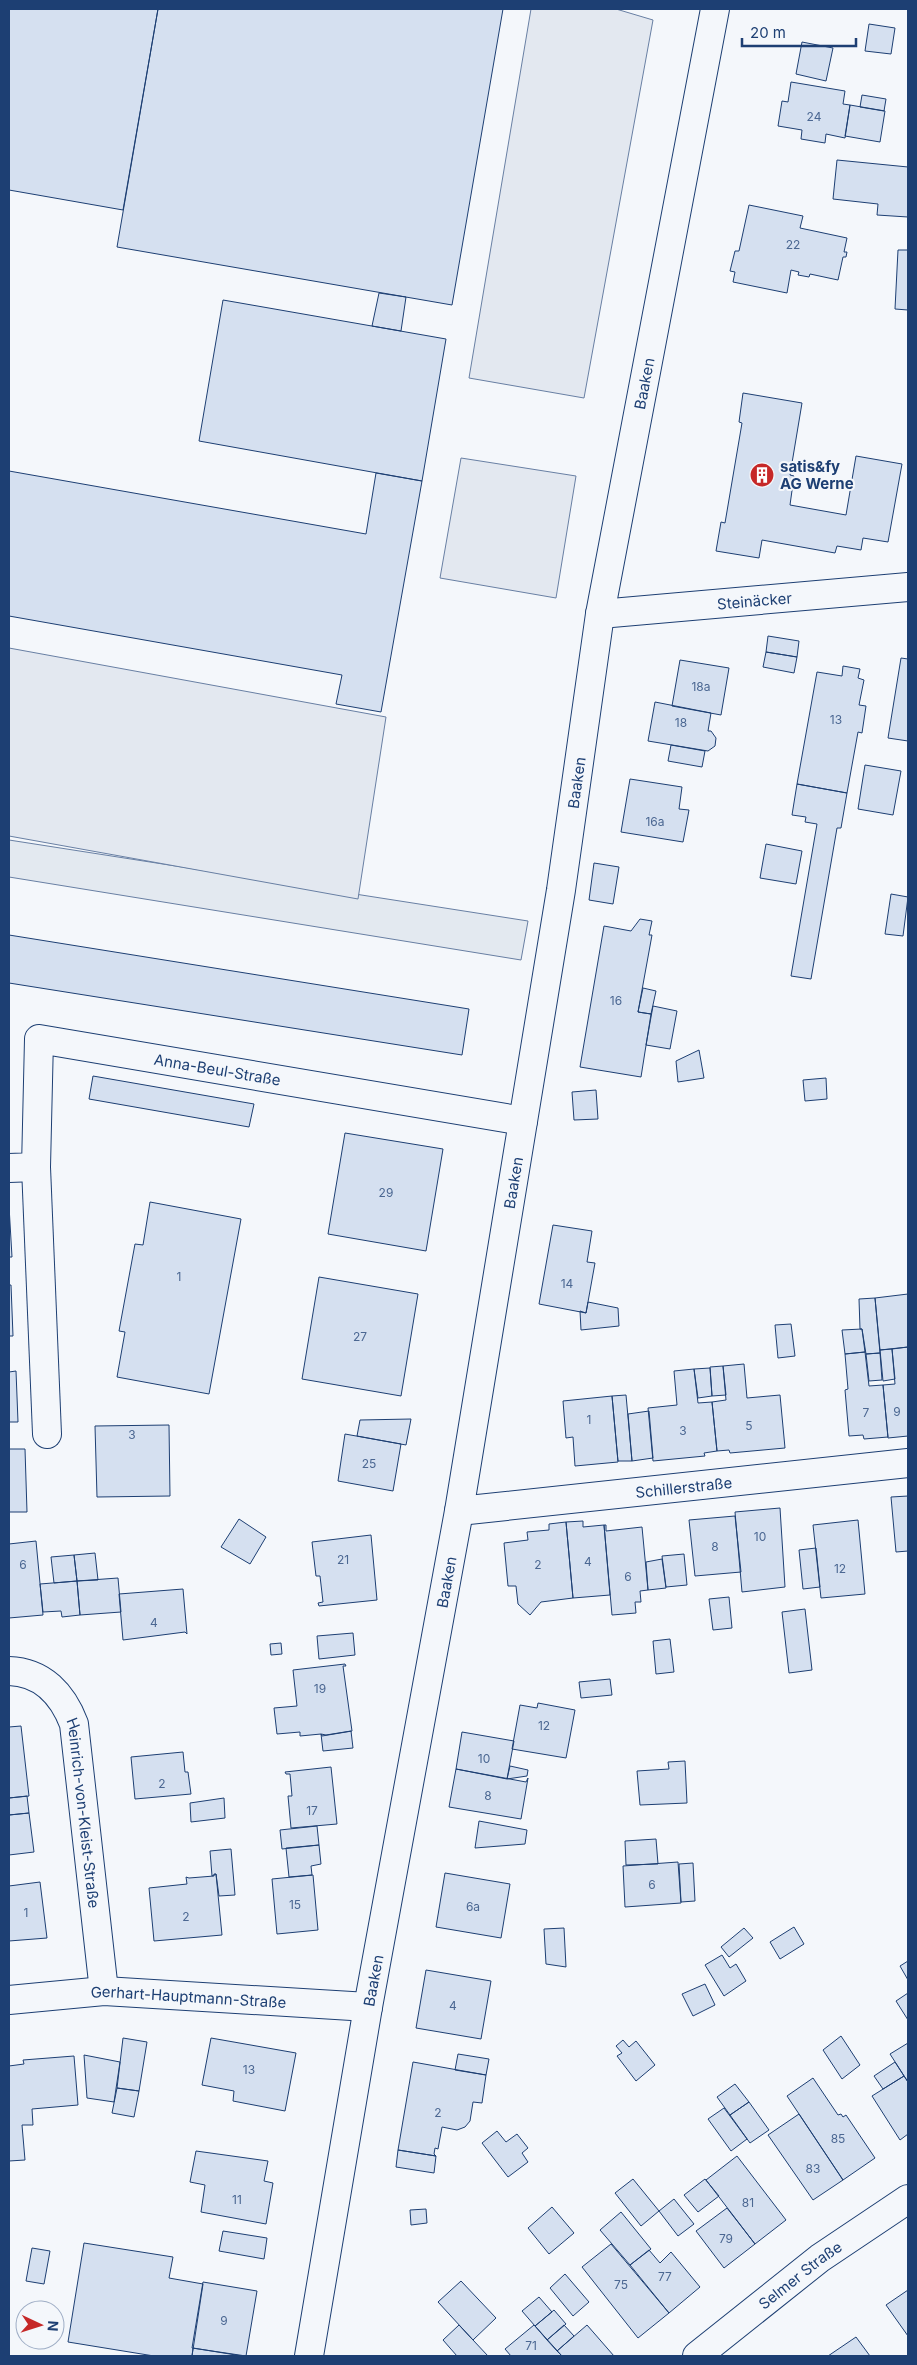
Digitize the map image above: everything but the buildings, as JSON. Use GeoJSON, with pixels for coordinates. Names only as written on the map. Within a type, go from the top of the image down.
{"type":"FeatureCollection","features":[{"type":"Feature","properties":{"kind":"street","name":"Baaken"},"geometry":{"type":"LineString","coordinates":[[309,2356],[368,2007],[459,1511],[561,890],[600,614],[715,9]]}},
{"type":"Feature","properties":{"kind":"street","name":"Steinäcker"},"geometry":{"type":"LineString","coordinates":[[600,614],[908,587]]}},
{"type":"Feature","properties":{"kind":"street","name":"Anna-Beul-Straße"},"geometry":{"type":"LineString","coordinates":[[47,1434],[36,1167],[39,1039],[523,1120]]}},
{"type":"Feature","properties":{"kind":"street"},"geometry":{"type":"LineString","coordinates":[[9,1168],[36,1167]]}},
{"type":"Feature","properties":{"kind":"street","name":"Schillerstraße"},"geometry":{"type":"LineString","coordinates":[[459,1511],[908,1463]]}},
{"type":"Feature","properties":{"kind":"street","name":"Heinrich-von-Kleist-Straße"},"geometry":{"type":"LineString","coordinates":[[9,1671],[18,1671],[38,1678],[55,1691],[66,1704],[74,1724],[104,1991]]}},
{"type":"Feature","properties":{"kind":"street","name":"Gerhart-Hauptmann-Straße"},"geometry":{"type":"LineString","coordinates":[[9,2000],[104,1991],[368,2007]]}},
{"type":"Feature","properties":{"kind":"street","name":"Selmer Straße"},"geometry":{"type":"LineString","coordinates":[[698,2356],[820,2258],[908,2199]]}},
{"type":"Feature","properties":{"kind":"shaded area"},"geometry":{"type":"Polygon","coordinates":[[[531,9],[616,9],[653,20],[584,398],[469,378],[531,9]]]}},
{"type":"Feature","properties":{"kind":"shaded area"},"geometry":{"type":"Polygon","coordinates":[[[461,458],[576,476],[556,598],[440,578],[461,458]]]}},
{"type":"Feature","properties":{"kind":"shaded area"},"geometry":{"type":"Polygon","coordinates":[[[9,648],[386,717],[358,899],[9,836],[9,648]]]}},
{"type":"Feature","properties":{"kind":"shaded area"},"geometry":{"type":"Polygon","coordinates":[[[9,840],[528,921],[521,960],[9,877],[9,840]]]}},
{"type":"Feature","properties":{"kind":"place","name":"satis&fy AG Werne"},"geometry":{"type":"Point","coordinates":[762,475]}}]}
